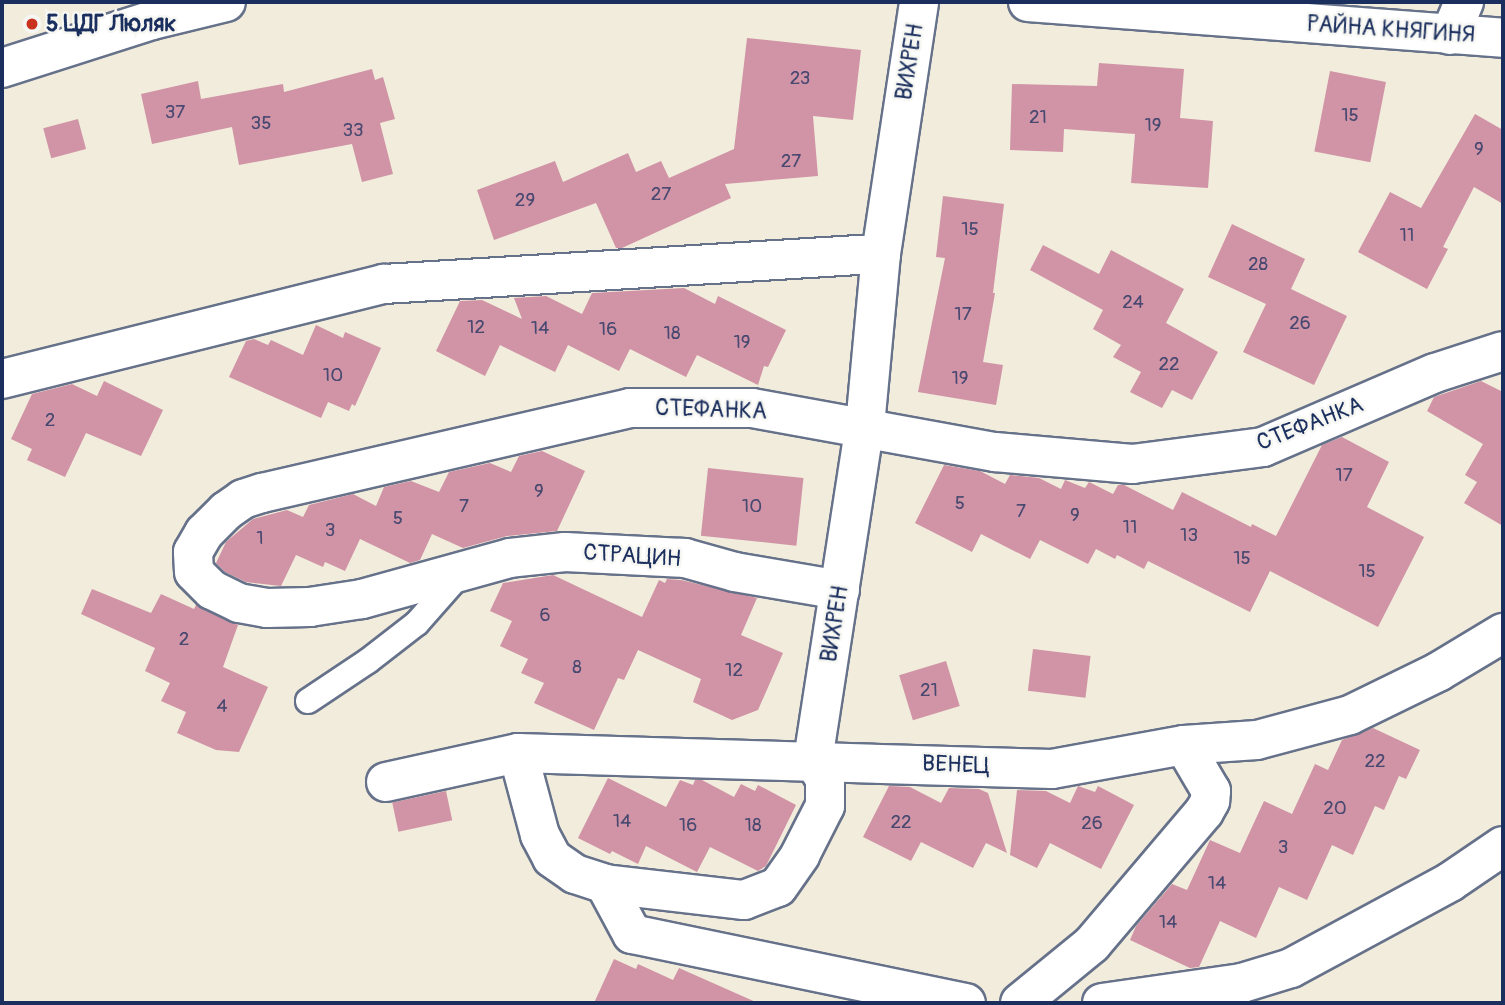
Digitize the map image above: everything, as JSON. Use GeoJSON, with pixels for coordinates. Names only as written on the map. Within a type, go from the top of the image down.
{"type":"FeatureCollection","features":[{"type":"Feature","properties":{"kind":"street"},"geometry":{"type":"LineString","coordinates":[[2,68],[152,20],[226,2]]}},
{"type":"Feature","properties":{"kind":"street","name":"ВИХРЕН"},"geometry":{"type":"LineString","coordinates":[[517,753],[540,835],[552,858],[575,874],[605,884],[744,900],[778,887],[800,855],[825,806],[825,779],[813,760],[865,426],[881,254],[919,2]]}},
{"type":"Feature","properties":{"kind":"street","name":"РАЙНА КНЯГИНЯ"},"geometry":{"type":"LineString","coordinates":[[1028,2],[1457,18],[1503,38]]}},
{"type":"Feature","properties":{"kind":"street"},"geometry":{"type":"LineString","coordinates":[[2,380],[384,284],[881,254]]}},
{"type":"Feature","properties":{"kind":"street","name":"СТЕФАНКА"},"geometry":{"type":"LineString","coordinates":[[424,581],[362,599],[310,607],[267,608],[239,603],[212,590],[194,572],[193,552],[204,533],[243,499],[471,443],[630,408],[752,408],[865,426],[995,452],[1132,464],[1263,447],[1435,373],[1503,351]]}},
{"type":"Feature","properties":{"kind":"street","name":"СТРАЦИН"},"geometry":{"type":"LineString","coordinates":[[424,581],[535,554],[623,553],[685,558],[735,572],[840,590]]}},
{"type":"Feature","properties":{"kind":"street","name":"ВЕНЕЦ"},"geometry":{"type":"LineString","coordinates":[[386,782],[517,753],[1052,769],[1184,745],[1257,740],[1350,715],[1438,672],[1503,633]]}},
{"type":"Feature","properties":{"kind":"street"},"geometry":{"type":"LineString","coordinates":[[1020,1003],[1092,944],[1204,812],[1210,801],[1211,791],[1184,745]]}},
{"type":"Feature","properties":{"kind":"street"},"geometry":{"type":"LineString","coordinates":[[1102,1003],[1242,983],[1291,968],[1450,882],[1503,846]]}},
{"type":"Feature","properties":{"kind":"street"},"geometry":{"type":"LineString","coordinates":[[605,884],[632,934],[966,1003]]}},
{"type":"Feature","properties":{"kind":"lane"},"geometry":{"type":"LineString","coordinates":[[308,701],[418,623],[462,571]]}},
{"type":"Feature","properties":{"kind":"building"},"geometry":{"type":"Polygon","coordinates":[[[747,38],[861,50],[853,120],[813,116],[818,176],[725,184],[731,198],[622,248],[616,248],[596,203],[494,240],[477,190],[555,161],[563,182],[628,153],[636,172],[661,161],[669,178],[734,149],[747,38]]]}},
{"type":"Feature","properties":{"kind":"building"},"geometry":{"type":"Polygon","coordinates":[[[1099,63],[1184,69],[1180,118],[1213,121],[1208,188],[1131,183],[1135,134],[1064,129],[1063,152],[1010,150],[1012,84],[1097,86],[1099,63]]]}},
{"type":"Feature","properties":{"kind":"building"},"geometry":{"type":"Polygon","coordinates":[[[372,69],[375,80],[383,77],[395,119],[380,123],[393,174],[362,182],[352,144],[239,165],[232,127],[152,144],[141,94],[198,81],[201,99],[283,84],[284,92],[372,69]]]}},
{"type":"Feature","properties":{"kind":"building"},"geometry":{"type":"Polygon","coordinates":[[[1330,71],[1386,82],[1370,162],[1314,151],[1330,71]]]}},
{"type":"Feature","properties":{"kind":"building"},"geometry":{"type":"Polygon","coordinates":[[[1475,114],[1503,130],[1503,204],[1474,187],[1443,247],[1448,249],[1427,289],[1358,252],[1390,192],[1421,208],[1475,114]]]}},
{"type":"Feature","properties":{"kind":"building"},"geometry":{"type":"Polygon","coordinates":[[[78,119],[86,149],[51,158],[43,128],[78,119]]]}},
{"type":"Feature","properties":{"kind":"building"},"geometry":{"type":"Polygon","coordinates":[[[943,196],[1004,204],[995,293],[983,362],[1003,365],[996,405],[918,392],[945,258],[936,257],[943,196]]]}},
{"type":"Feature","properties":{"kind":"building"},"geometry":{"type":"Polygon","coordinates":[[[1232,224],[1305,259],[1291,289],[1347,316],[1314,385],[1243,352],[1266,304],[1208,277],[1232,224]]]}},
{"type":"Feature","properties":{"kind":"building"},"geometry":{"type":"Polygon","coordinates":[[[1043,245],[1099,274],[1111,250],[1184,289],[1166,323],[1218,352],[1192,400],[1172,390],[1162,408],[1130,392],[1141,372],[1113,357],[1121,345],[1093,329],[1103,310],[1030,270],[1043,245]]]}},
{"type":"Feature","properties":{"kind":"building"},"geometry":{"type":"Polygon","coordinates":[[[684,288],[715,304],[718,296],[786,330],[768,367],[764,366],[758,385],[697,355],[686,377],[630,349],[619,371],[568,345],[555,372],[500,345],[485,376],[436,351],[460,301],[482,300],[522,319],[514,298],[546,296],[582,314],[592,293],[684,288]]]}},
{"type":"Feature","properties":{"kind":"building"},"geometry":{"type":"Polygon","coordinates":[[[316,325],[343,338],[345,332],[381,348],[355,406],[352,404],[349,411],[328,402],[321,418],[229,377],[246,341],[254,339],[268,345],[271,340],[303,355],[316,325]]]}},
{"type":"Feature","properties":{"kind":"building"},"geometry":{"type":"Polygon","coordinates":[[[104,381],[163,410],[141,456],[86,433],[65,477],[27,460],[32,449],[11,439],[32,394],[72,384],[97,396],[104,381]]]}},
{"type":"Feature","properties":{"kind":"building"},"geometry":{"type":"Polygon","coordinates":[[[1481,381],[1503,392],[1503,526],[1464,503],[1477,482],[1465,475],[1483,444],[1427,411],[1434,397],[1481,381]]]}},
{"type":"Feature","properties":{"kind":"building"},"geometry":{"type":"Polygon","coordinates":[[[1342,437],[1389,462],[1367,507],[1424,537],[1378,627],[1270,571],[1250,612],[1148,561],[1144,569],[1117,555],[1115,559],[1096,549],[1088,564],[1040,540],[1030,559],[981,534],[972,552],[915,523],[944,465],[980,471],[1005,484],[1010,475],[1039,478],[1061,489],[1065,480],[1085,488],[1089,482],[1113,494],[1118,485],[1124,485],[1173,510],[1182,492],[1251,527],[1252,524],[1276,536],[1322,445],[1342,437]]]}},
{"type":"Feature","properties":{"kind":"building"},"geometry":{"type":"Polygon","coordinates":[[[542,451],[585,471],[557,531],[507,536],[463,548],[432,534],[420,560],[410,563],[360,539],[345,571],[325,562],[323,567],[296,555],[281,586],[246,582],[225,572],[216,563],[226,542],[253,519],[287,510],[303,517],[309,505],[353,494],[376,506],[384,487],[411,481],[439,492],[449,472],[490,463],[511,472],[519,456],[542,451]]]}},
{"type":"Feature","properties":{"kind":"building"},"geometry":{"type":"Polygon","coordinates":[[[708,468],[803,478],[796,546],[701,536],[708,468]]]}},
{"type":"Feature","properties":{"kind":"building"},"geometry":{"type":"Polygon","coordinates":[[[553,575],[642,617],[659,580],[665,583],[667,579],[681,580],[757,598],[741,635],[783,653],[758,710],[732,720],[693,702],[701,679],[638,650],[624,680],[618,678],[594,730],[534,703],[544,683],[521,673],[528,659],[500,646],[512,621],[490,611],[503,583],[553,575]]]}},
{"type":"Feature","properties":{"kind":"building"},"geometry":{"type":"Polygon","coordinates":[[[92,589],[151,613],[161,594],[194,609],[196,605],[238,625],[223,667],[268,687],[239,752],[216,750],[177,733],[186,712],[161,701],[170,683],[145,671],[155,648],[81,614],[92,589]]]}},
{"type":"Feature","properties":{"kind":"building"},"geometry":{"type":"Polygon","coordinates":[[[1033,649],[1091,656],[1085,698],[1028,691],[1033,649]]]}},
{"type":"Feature","properties":{"kind":"building"},"geometry":{"type":"Polygon","coordinates":[[[946,661],[960,706],[913,720],[899,675],[946,661]]]}},
{"type":"Feature","properties":{"kind":"building"},"geometry":{"type":"Polygon","coordinates":[[[1373,728],[1420,750],[1406,779],[1399,776],[1384,810],[1375,806],[1353,855],[1332,845],[1307,900],[1279,887],[1256,938],[1220,921],[1199,967],[1190,968],[1130,940],[1136,926],[1172,884],[1187,890],[1210,840],[1240,853],[1264,801],[1292,814],[1315,764],[1328,770],[1342,740],[1373,728]]]}},
{"type":"Feature","properties":{"kind":"building"},"geometry":{"type":"Polygon","coordinates":[[[608,778],[666,807],[680,780],[693,785],[695,780],[702,780],[734,797],[741,784],[755,791],[758,785],[796,805],[766,866],[758,871],[710,847],[697,872],[646,846],[638,864],[578,838],[608,778]]]}},
{"type":"Feature","properties":{"kind":"building"},"geometry":{"type":"Polygon","coordinates":[[[889,786],[910,787],[941,803],[949,788],[979,789],[988,793],[1007,853],[986,843],[973,868],[921,842],[911,861],[863,837],[889,786]]]}},
{"type":"Feature","properties":{"kind":"building"},"geometry":{"type":"Polygon","coordinates":[[[1078,786],[1095,792],[1098,786],[1134,805],[1101,869],[1050,843],[1037,868],[1010,855],[1017,790],[1046,791],[1070,803],[1078,786]]]}},
{"type":"Feature","properties":{"kind":"building"},"geometry":{"type":"Polygon","coordinates":[[[446,791],[452,820],[398,832],[392,802],[446,791]]]}},
{"type":"Feature","properties":{"kind":"building"},"geometry":{"type":"Polygon","coordinates":[[[614,959],[636,969],[638,964],[673,980],[679,968],[758,1003],[594,1003],[614,959]]]}},
{"type":"Feature","properties":{"kind":"place","name":"5 ЦДГ Люляк"},"geometry":{"type":"Point","coordinates":[32,24]}}]}
